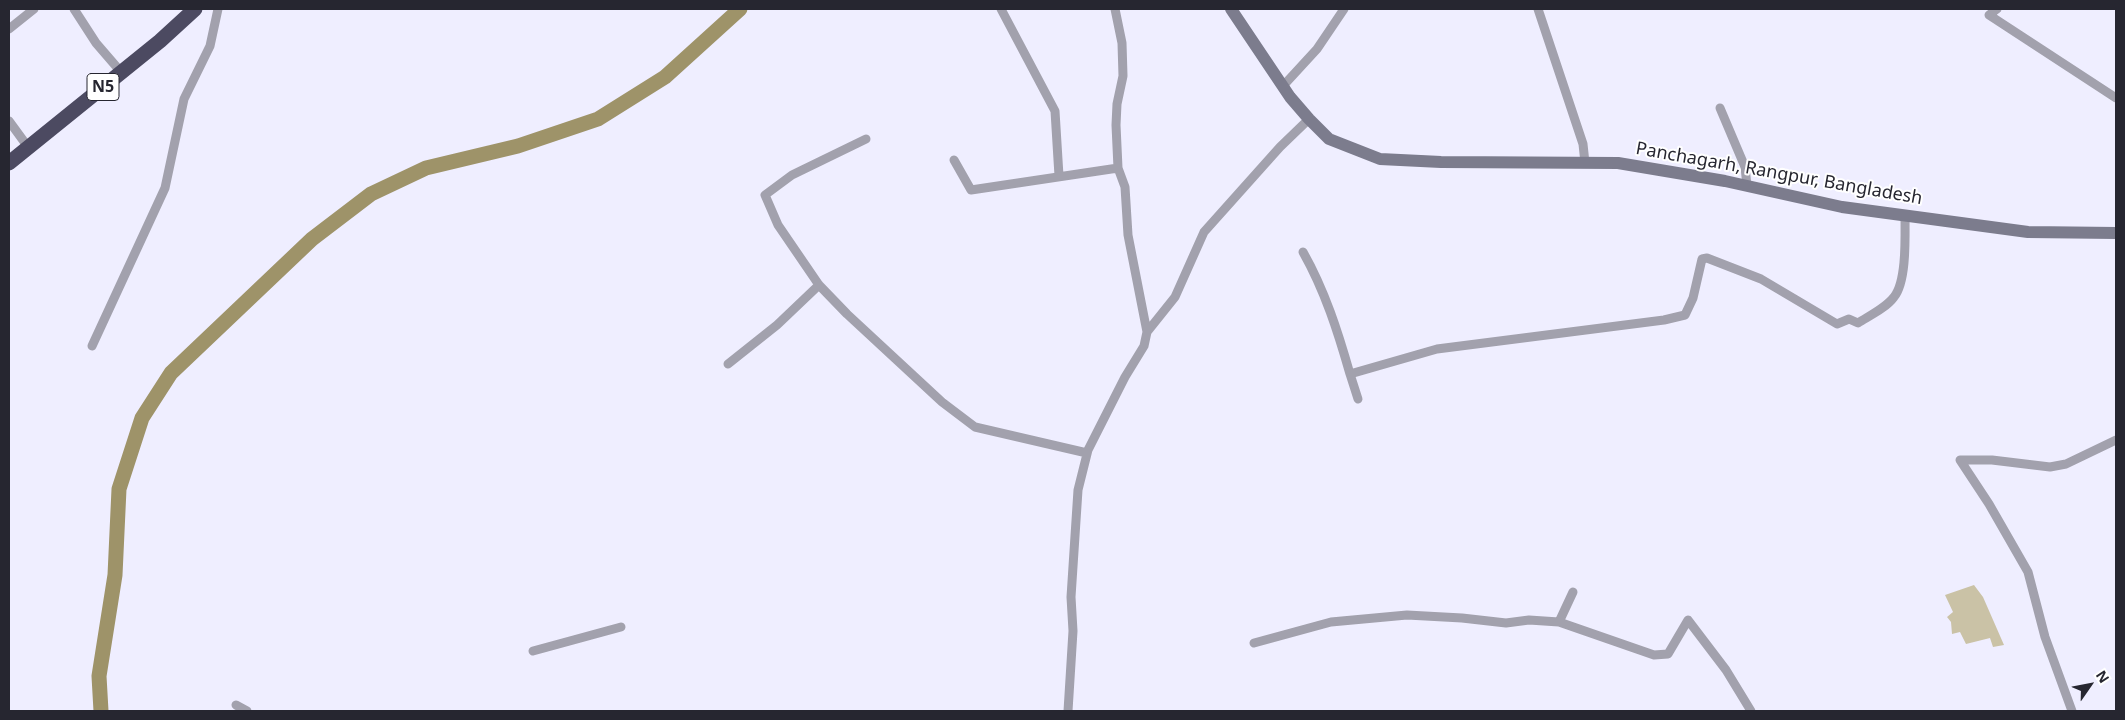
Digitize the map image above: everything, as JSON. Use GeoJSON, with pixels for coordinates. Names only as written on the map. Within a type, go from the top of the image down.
{"type":"FeatureCollection","features":[{"type":"Feature","properties":{"kind":"highway","name":"N5"},"geometry":{"type":"LineString","coordinates":[[9,162],[171,32],[195,9]]}},
{"type":"Feature","properties":{"kind":"street"},"geometry":{"type":"LineString","coordinates":[[9,29],[34,9]]}},
{"type":"Feature","properties":{"kind":"street"},"geometry":{"type":"LineString","coordinates":[[74,9],[96,43],[121,72]]}},
{"type":"Feature","properties":{"kind":"street"},"geometry":{"type":"LineString","coordinates":[[92,346],[165,188],[184,99],[210,46],[218,9]]}},
{"type":"Feature","properties":{"kind":"street"},"geometry":{"type":"LineString","coordinates":[[1002,9],[1055,111],[1059,176]]}},
{"type":"Feature","properties":{"kind":"street"},"geometry":{"type":"LineString","coordinates":[[1068,711],[1073,631],[1070,597],[1078,490],[1087,453],[1125,376],[1144,346],[1147,332],[1128,235],[1125,187],[1118,168],[1116,125],[1123,68],[1122,43],[1115,9]]}},
{"type":"Feature","properties":{"kind":"street","name":"Panchagarh, Rangpur, Bangladesh"},"geometry":{"type":"LineString","coordinates":[[1231,9],[1283,86],[1329,139],[1380,159],[1441,162],[1618,163],[1747,186],[1842,207],[2028,232],[2116,233]]}},
{"type":"Feature","properties":{"kind":"street"},"geometry":{"type":"LineString","coordinates":[[1283,86],[1317,49],[1344,9]]}},
{"type":"Feature","properties":{"kind":"street"},"geometry":{"type":"LineString","coordinates":[[1538,9],[1583,144],[1585,162]]}},
{"type":"Feature","properties":{"kind":"street"},"geometry":{"type":"LineString","coordinates":[[1980,9],[2116,98]]}},
{"type":"Feature","properties":{"kind":"street"},"geometry":{"type":"LineString","coordinates":[[1989,15],[1997,9]]}},
{"type":"Feature","properties":{"kind":"street"},"geometry":{"type":"LineString","coordinates":[[1720,108],[1744,167],[1747,186]]}},
{"type":"Feature","properties":{"kind":"street"},"geometry":{"type":"LineString","coordinates":[[1147,332],[1175,297],[1204,232],[1280,147],[1310,119]]}},
{"type":"Feature","properties":{"kind":"street"},"geometry":{"type":"LineString","coordinates":[[9,121],[28,147]]}},
{"type":"Feature","properties":{"kind":"street"},"geometry":{"type":"LineString","coordinates":[[866,140],[792,175],[765,195],[778,225],[818,285],[942,402],[975,426],[1087,453]]}},
{"type":"Feature","properties":{"kind":"street"},"geometry":{"type":"LineString","coordinates":[[954,160],[970,190],[1118,168]]}},
{"type":"Feature","properties":{"kind":"street"},"geometry":{"type":"LineString","coordinates":[[1350,374],[1437,349],[1664,320],[1685,315],[1693,298],[1702,259],[1708,258],[1761,280],[1837,324],[1849,318],[1858,323],[1894,298],[1899,286],[1905,246],[1905,215]]}},
{"type":"Feature","properties":{"kind":"street"},"geometry":{"type":"LineString","coordinates":[[1303,252],[1318,278],[1330,308],[1358,399]]}},
{"type":"Feature","properties":{"kind":"street"},"geometry":{"type":"LineString","coordinates":[[728,364],[771,330],[818,285]]}},
{"type":"Feature","properties":{"kind":"street"},"geometry":{"type":"LineString","coordinates":[[2072,711],[2044,637],[2028,572],[1989,504],[1960,460],[1992,460],[2050,466],[2066,464],[2116,440]]}},
{"type":"Feature","properties":{"kind":"street"},"geometry":{"type":"LineString","coordinates":[[1560,622],[1573,592]]}},
{"type":"Feature","properties":{"kind":"street"},"geometry":{"type":"LineString","coordinates":[[1254,643],[1331,622],[1407,615],[1506,623],[1529,620],[1560,622],[1654,654],[1668,654],[1688,620],[1726,670],[1751,711]]}},
{"type":"Feature","properties":{"kind":"street"},"geometry":{"type":"LineString","coordinates":[[533,651],[621,627]]}},
{"type":"Feature","properties":{"kind":"street"},"geometry":{"type":"LineString","coordinates":[[236,706],[247,711]]}},
{"type":"Feature","properties":{"kind":"shaded area"},"geometry":{"type":"Polygon","coordinates":[[[1974,585],[1983,597],[2004,645],[1993,647],[1990,638],[1966,644],[1960,632],[1952,634],[1951,622],[1947,617],[1953,612],[1945,595],[1974,585]]]}},
{"type":"Feature","properties":{"kind":"waterway"},"geometry":{"type":"LineString","coordinates":[[101,711],[99,676],[115,575],[119,489],[142,418],[171,373],[312,239],[371,194],[426,168],[518,146],[598,119],[665,77],[740,9]]}}]}
